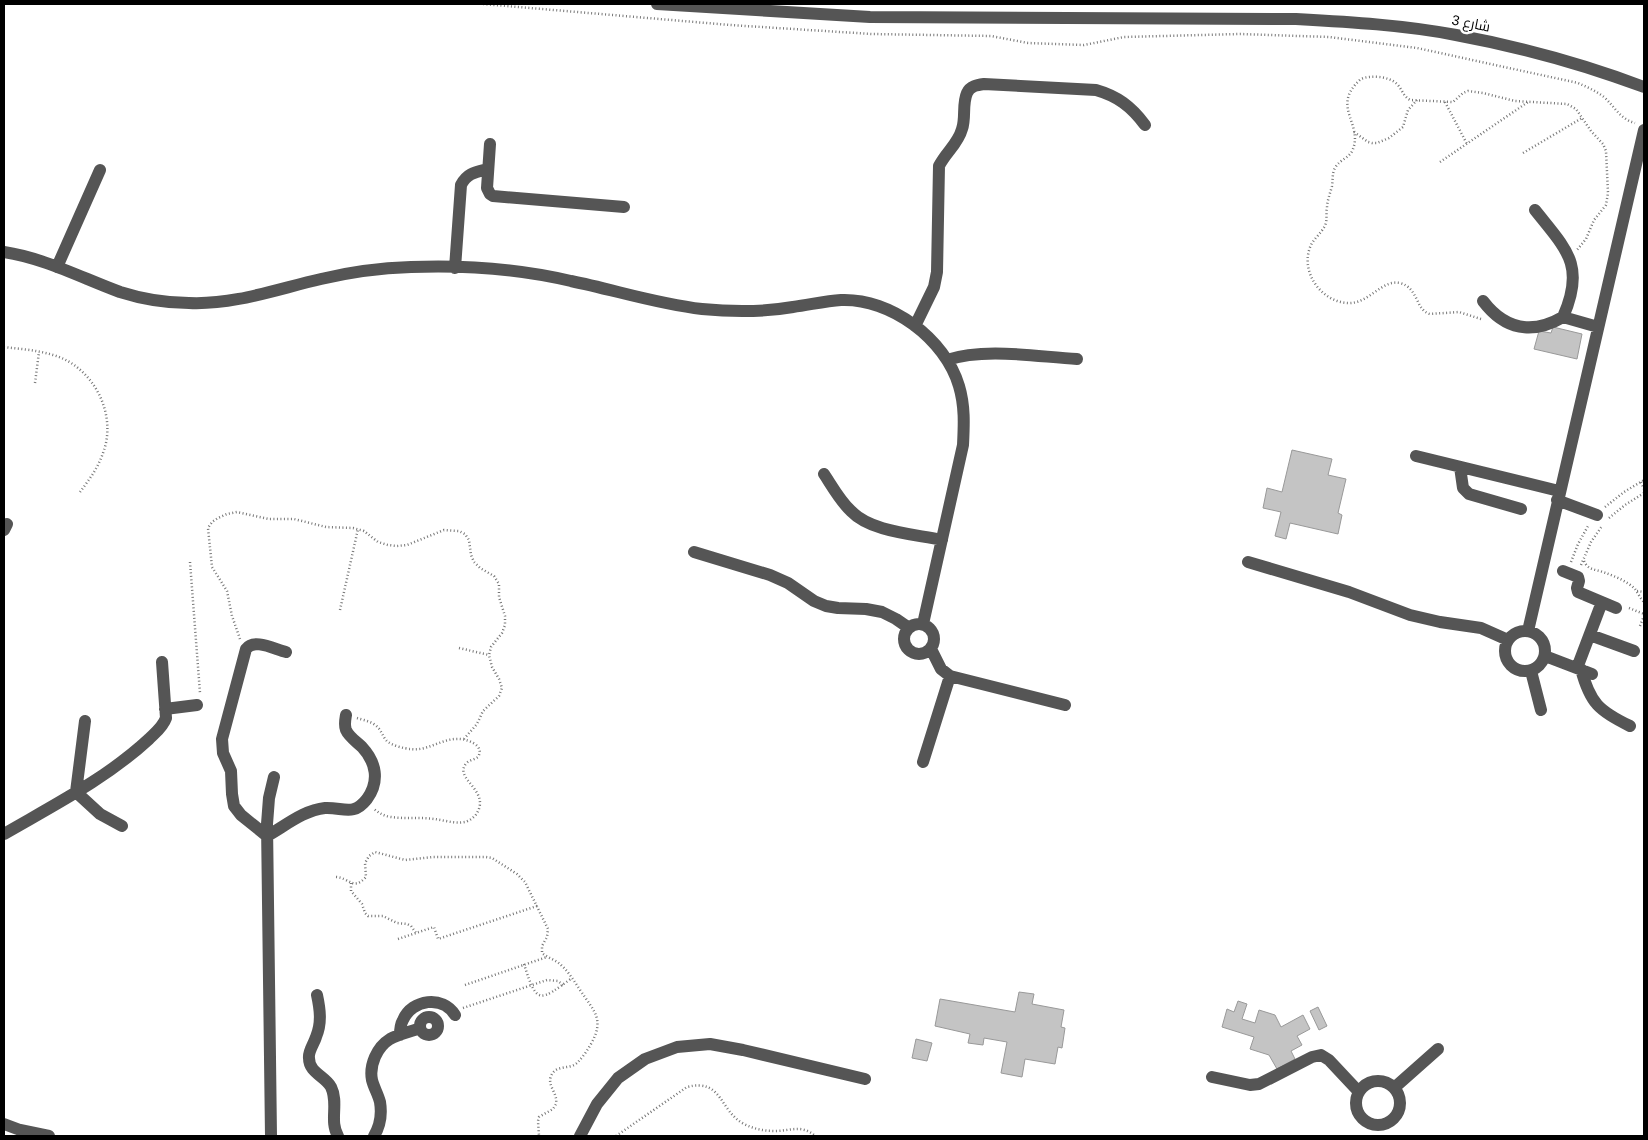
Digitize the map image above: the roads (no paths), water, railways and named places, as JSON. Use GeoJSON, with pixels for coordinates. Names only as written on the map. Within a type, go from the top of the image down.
{"type":"FeatureCollection","features":[{"type":"Feature","properties":{"kind":"street","name":"شارع 3"},"geometry":{"type":"LineString","coordinates":[[657,4],[870,17],[1296,19],[1350,22],[1446,33],[1507,45],[1575,64],[1644,87]]}},
{"type":"Feature","properties":{"kind":"street"},"geometry":{"type":"LineString","coordinates":[[870,17],[871,4]]}},
{"type":"Feature","properties":{"kind":"street"},"geometry":{"type":"LineString","coordinates":[[915,326],[934,287],[937,272],[940,166],[944,156],[958,139],[962,130],[965,120],[966,94],[970,88],[984,84],[1096,90],[1110,94],[1124,102],[1136,112],[1145,125]]}},
{"type":"Feature","properties":{"kind":"street"},"geometry":{"type":"LineString","coordinates":[[1528,631],[1598,327],[1641,127]]}},
{"type":"Feature","properties":{"kind":"street"},"geometry":{"type":"LineString","coordinates":[[490,144],[487,188],[493,196],[624,207]]}},
{"type":"Feature","properties":{"kind":"street"},"geometry":{"type":"LineString","coordinates":[[455,268],[461,185],[469,175],[488,169]]}},
{"type":"Feature","properties":{"kind":"street"},"geometry":{"type":"LineString","coordinates":[[57,267],[100,170]]}},
{"type":"Feature","properties":{"kind":"street"},"geometry":{"type":"LineString","coordinates":[[1483,301],[1501,320],[1526,328],[1552,324],[1563,317],[1573,284],[1574,272],[1570,258],[1560,242],[1535,210]]}},
{"type":"Feature","properties":{"kind":"street"},"geometry":{"type":"LineString","coordinates":[[4,252],[22,254],[124,293],[156,300],[189,303],[223,302],[256,296],[322,279],[367,271],[412,267],[495,269],[532,274],[569,280],[638,298],[703,309],[762,310],[791,308],[842,300],[868,304],[893,312],[915,326],[933,341],[947,360],[959,386],[965,416],[963,445],[924,624]]}},
{"type":"Feature","properties":{"kind":"street"},"geometry":{"type":"LineString","coordinates":[[1563,317],[1598,327]]}},
{"type":"Feature","properties":{"kind":"street"},"geometry":{"type":"LineString","coordinates":[[947,360],[959,356],[983,353],[1077,359]]}},
{"type":"Feature","properties":{"kind":"street"},"geometry":{"type":"LineString","coordinates":[[1416,456],[1460,466],[1558,495],[1603,520]]}},
{"type":"Feature","properties":{"kind":"street"},"geometry":{"type":"LineString","coordinates":[[1460,466],[1463,488],[1469,494],[1521,509]]}},
{"type":"Feature","properties":{"kind":"street"},"geometry":{"type":"LineString","coordinates":[[824,474],[851,512],[862,520],[874,526],[942,540]]}},
{"type":"Feature","properties":{"kind":"street"},"geometry":{"type":"LineString","coordinates":[[694,552],[770,575],[788,583],[814,602],[838,608],[866,609],[882,612],[909,628]]}},
{"type":"Feature","properties":{"kind":"street"},"geometry":{"type":"LineString","coordinates":[[1248,562],[1350,592],[1410,615],[1440,622],[1475,626],[1508,640]]}},
{"type":"Feature","properties":{"kind":"street"},"geometry":{"type":"LineString","coordinates":[[1562,570],[1579,579],[1578,592],[1616,608]]}},
{"type":"Feature","properties":{"kind":"street"},"geometry":{"type":"LineString","coordinates":[[1602,602],[1590,635],[1583,670],[1587,690],[1599,708],[1612,718],[1630,726]]}},
{"type":"Feature","properties":{"kind":"street"},"geometry":{"type":"LineString","coordinates":[[924,624],[928,626],[934,635],[934,644],[927,652],[918,654],[909,650],[904,636],[913,625],[924,624]]}},
{"type":"Feature","properties":{"kind":"street"},"geometry":{"type":"LineString","coordinates":[[1528,631],[1542,640],[1545,656],[1540,665],[1531,671],[1520,672],[1510,666],[1504,650],[1508,640],[1517,633],[1528,631]]}},
{"type":"Feature","properties":{"kind":"street"},"geometry":{"type":"LineString","coordinates":[[1590,635],[1634,651]]}},
{"type":"Feature","properties":{"kind":"street"},"geometry":{"type":"LineString","coordinates":[[267,836],[234,806],[231,771],[223,753],[222,739],[248,646],[254,643],[286,652]]}},
{"type":"Feature","properties":{"kind":"street"},"geometry":{"type":"LineString","coordinates":[[931,649],[941,669],[950,676],[1065,704]]}},
{"type":"Feature","properties":{"kind":"street"},"geometry":{"type":"LineString","coordinates":[[1545,656],[1583,670]]}},
{"type":"Feature","properties":{"kind":"street"},"geometry":{"type":"LineString","coordinates":[[4,834],[76,792],[131,756],[163,726],[166,718],[162,662]]}},
{"type":"Feature","properties":{"kind":"street"},"geometry":{"type":"LineString","coordinates":[[1531,671],[1541,710]]}},
{"type":"Feature","properties":{"kind":"street"},"geometry":{"type":"LineString","coordinates":[[923,762],[950,676]]}},
{"type":"Feature","properties":{"kind":"street"},"geometry":{"type":"LineString","coordinates":[[165,709],[198,705]]}},
{"type":"Feature","properties":{"kind":"street"},"geometry":{"type":"LineString","coordinates":[[267,836],[306,814],[327,808],[348,811],[357,808],[372,792],[375,781],[375,769],[370,757],[347,732],[344,724],[346,715]]}},
{"type":"Feature","properties":{"kind":"street"},"geometry":{"type":"LineString","coordinates":[[76,792],[85,721]]}},
{"type":"Feature","properties":{"kind":"street"},"geometry":{"type":"LineString","coordinates":[[271,1136],[267,836],[268,811],[274,777]]}},
{"type":"Feature","properties":{"kind":"street"},"geometry":{"type":"LineString","coordinates":[[76,792],[100,814],[122,826]]}},
{"type":"Feature","properties":{"kind":"street"},"geometry":{"type":"LineString","coordinates":[[318,995],[320,1022],[317,1035],[308,1055],[309,1064],[313,1071],[326,1081],[333,1094],[334,1128],[338,1136]]}},
{"type":"Feature","properties":{"kind":"street"},"geometry":{"type":"LineString","coordinates":[[374,1136],[380,1123],[381,1111],[380,1100],[372,1078],[372,1067],[375,1056],[381,1047],[400,1035],[420,1028],[424,1034],[432,1035],[438,1029],[438,1022],[456,1014],[443,1003],[430,1001],[415,1006],[403,1018],[400,1026],[400,1035]]}},
{"type":"Feature","properties":{"kind":"street"},"geometry":{"type":"LineString","coordinates":[[580,1136],[597,1104],[618,1078],[645,1059],[677,1047],[710,1044],[865,1079]]}},
{"type":"Feature","properties":{"kind":"street"},"geometry":{"type":"LineString","coordinates":[[1394,1088],[1438,1049]]}},
{"type":"Feature","properties":{"kind":"street"},"geometry":{"type":"LineString","coordinates":[[1212,1077],[1259,1084],[1312,1057],[1321,1055],[1329,1060],[1359,1092]]}},
{"type":"Feature","properties":{"kind":"street"},"geometry":{"type":"LineString","coordinates":[[1372,1082],[1384,1082],[1394,1088],[1399,1099],[1398,1110],[1391,1120],[1372,1130],[1369,1122],[1360,1115],[1356,1104],[1359,1092],[1372,1082]]}},
{"type":"Feature","properties":{"kind":"street"},"geometry":{"type":"LineString","coordinates":[[4,1124],[20,1130],[49,1136]]}}]}
